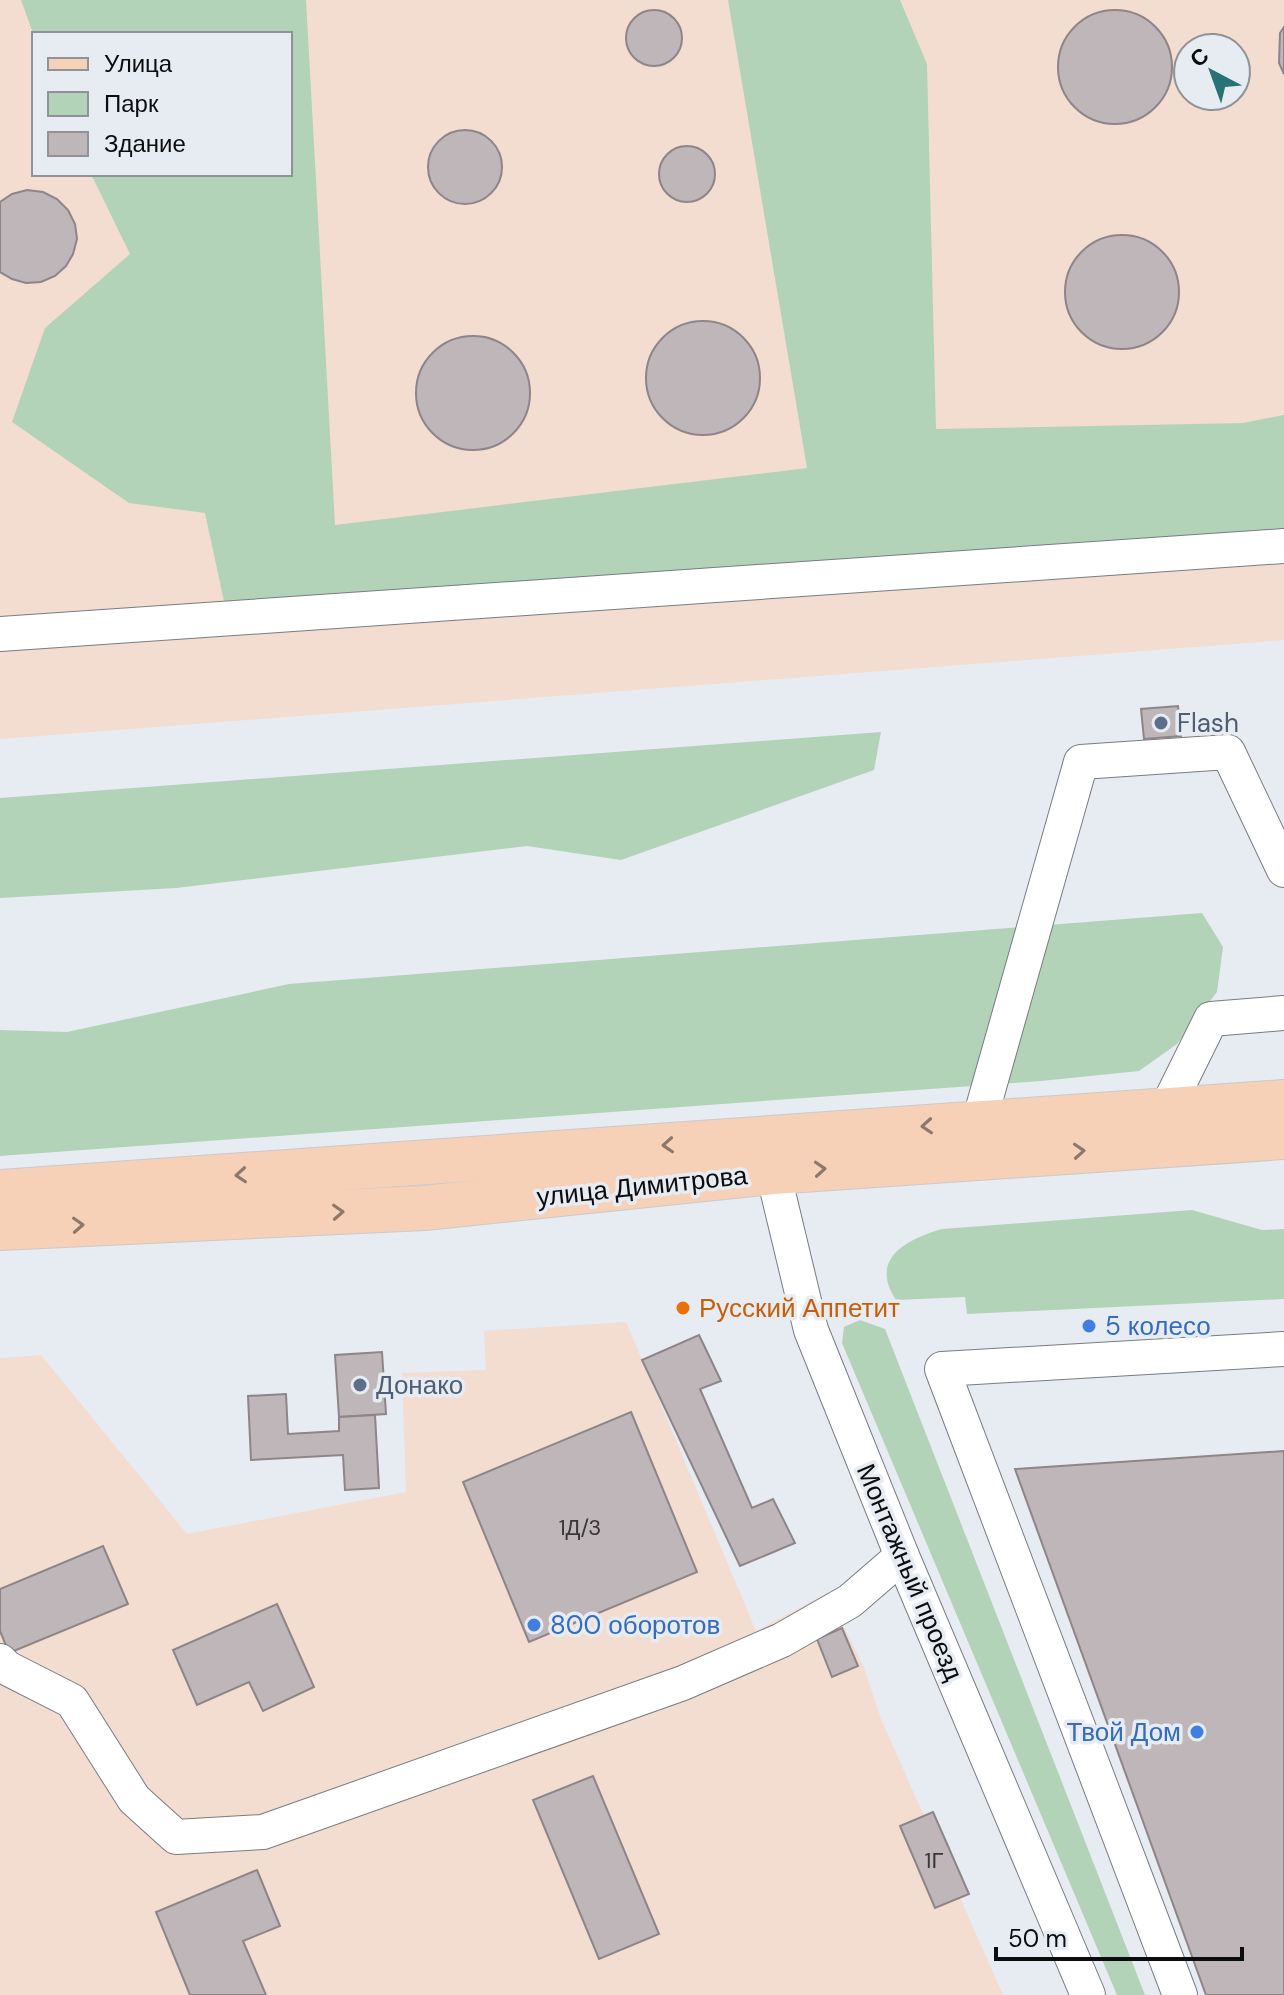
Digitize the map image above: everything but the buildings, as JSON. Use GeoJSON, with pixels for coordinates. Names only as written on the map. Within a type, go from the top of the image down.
{"type":"FeatureCollection","features":[{"type":"Feature","properties":{"kind":"main road","name":"улица Димитрова"},"geometry":{"type":"LineString","coordinates":[[0,1228],[424,1208],[979,1122],[1284,1102]]}},
{"type":"Feature","properties":{"kind":"main road","name":"улица Димитрова"},"geometry":{"type":"LineString","coordinates":[[0,1192],[772,1154],[1284,1137]]}},
{"type":"Feature","properties":{"kind":"street"},"geometry":{"type":"LineString","coordinates":[[0,634],[1284,546]]}},
{"type":"Feature","properties":{"kind":"street"},"geometry":{"type":"LineString","coordinates":[[979,1122],[1081,762],[1228,752],[1284,870]]}},
{"type":"Feature","properties":{"kind":"street"},"geometry":{"type":"LineString","coordinates":[[1166,1110],[1211,1019],[1284,1013]]}},
{"type":"Feature","properties":{"kind":"street","name":"Монтажный проезд"},"geometry":{"type":"LineString","coordinates":[[772,1154],[811,1330],[902,1556],[1088,1995]]}},
{"type":"Feature","properties":{"kind":"street"},"geometry":{"type":"LineString","coordinates":[[1180,1995],[942,1369],[1284,1349]]}},
{"type":"Feature","properties":{"kind":"street"},"geometry":{"type":"LineString","coordinates":[[0,1661],[7,1668],[72,1701],[134,1799],[176,1837],[263,1832],[683,1683],[768,1646],[850,1601],[902,1556]]}},
{"type":"Feature","properties":{"kind":"shaded area"},"geometry":{"type":"Polygon","coordinates":[[[0,0],[1284,0],[1284,640],[0,739],[0,0]]]}},
{"type":"Feature","properties":{"kind":"shaded area"},"geometry":{"type":"Polygon","coordinates":[[[626,1322],[756,1631],[828,1593],[864,1668],[881,1719],[1003,1995],[0,1995],[0,1358],[41,1355],[187,1534],[406,1492],[402,1373],[486,1370],[484,1331],[626,1322]]]}},
{"type":"Feature","properties":{"kind":"green space"},"geometry":{"type":"Polygon","coordinates":[[[21,0],[306,0],[335,525],[807,468],[728,0],[900,0],[927,64],[936,429],[1243,423],[1284,415],[1284,530],[225,606],[205,513],[129,503],[12,422],[45,328],[130,254],[92,176],[292,176],[292,32],[33,32],[21,0]]]}},
{"type":"Feature","properties":{"kind":"green space"},"geometry":{"type":"Polygon","coordinates":[[[881,732],[874,770],[621,860],[527,846],[176,888],[0,898],[0,798],[881,732]]]}},
{"type":"Feature","properties":{"kind":"green space"},"geometry":{"type":"Polygon","coordinates":[[[1202,913],[1223,947],[1217,992],[1177,1044],[1139,1071],[1041,1081],[0,1156],[0,1030],[67,1032],[289,984],[1202,913]]]}},
{"type":"Feature","properties":{"kind":"green space"},"geometry":{"type":"Polygon","coordinates":[[[1192,1210],[1262,1230],[1284,1229],[1284,1299],[967,1314],[965,1297],[896,1300],[889,1286],[889,1262],[895,1253],[915,1239],[942,1229],[1192,1210]]]}},
{"type":"Feature","properties":{"kind":"green space"},"geometry":{"type":"Polygon","coordinates":[[[860,1320],[885,1329],[1145,1995],[1117,1995],[842,1343],[844,1327],[860,1320]]]}},
{"type":"Feature","properties":{"kind":"place","name":"Flash"},"geometry":{"type":"Point","coordinates":[1161,723]}},
{"type":"Feature","properties":{"kind":"place","name":"Русский Аппетит"},"geometry":{"type":"Point","coordinates":[683,1308]}},
{"type":"Feature","properties":{"kind":"place","name":"5 колесо"},"geometry":{"type":"Point","coordinates":[1089,1326]}},
{"type":"Feature","properties":{"kind":"place","name":"Донако"},"geometry":{"type":"Point","coordinates":[360,1385]}},
{"type":"Feature","properties":{"kind":"place","name":"800 оборотов"},"geometry":{"type":"Point","coordinates":[534,1625]}},
{"type":"Feature","properties":{"kind":"place","name":"Твой Дом"},"geometry":{"type":"Point","coordinates":[1197,1732]}}]}
